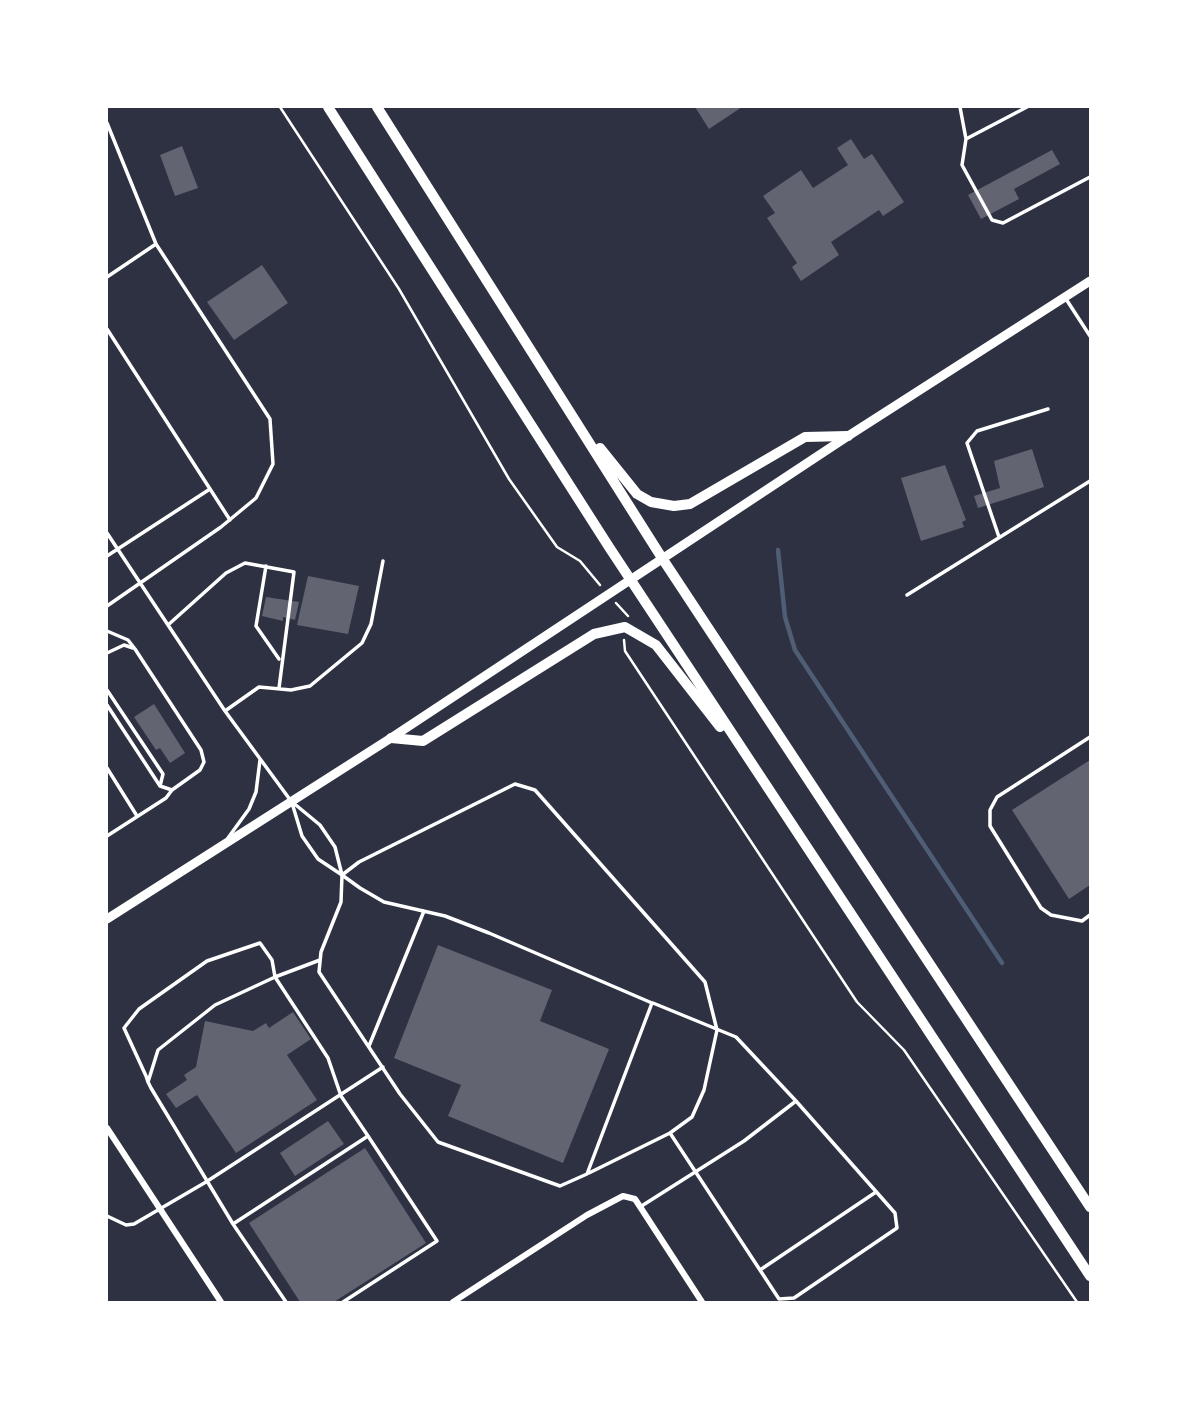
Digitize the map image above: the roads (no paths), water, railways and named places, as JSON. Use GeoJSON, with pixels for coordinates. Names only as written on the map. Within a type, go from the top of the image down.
{"type":"FeatureCollection","features":[{"type":"Feature","properties":{"kind":"highway"},"geometry":{"type":"LineString","coordinates":[[328,107],[630,579],[1090,1276]]}},
{"type":"Feature","properties":{"kind":"highway"},"geometry":{"type":"LineString","coordinates":[[377,107],[662,558],[1090,1207]]}},
{"type":"Feature","properties":{"kind":"highway"},"geometry":{"type":"LineString","coordinates":[[545,374],[622,478],[637,494],[651,502],[674,506],[690,504],[804,437],[848,436]]}},
{"type":"Feature","properties":{"kind":"highway"},"geometry":{"type":"LineString","coordinates":[[391,738],[423,741],[594,634],[625,628],[656,645],[669,659],[789,821]]}},
{"type":"Feature","properties":{"kind":"main road"},"geometry":{"type":"LineString","coordinates":[[107,919],[391,738],[848,436],[1090,281]]}},
{"type":"Feature","properties":{"kind":"street"},"geometry":{"type":"LineString","coordinates":[[108,1131],[221,1302]]}},
{"type":"Feature","properties":{"kind":"street"},"geometry":{"type":"LineString","coordinates":[[453,1302],[587,1215],[623,1196],[635,1199],[702,1302]]}},
{"type":"Feature","properties":{"kind":"lane"},"geometry":{"type":"LineString","coordinates":[[960,107],[966,139],[962,165],[992,220],[1003,223],[1090,177]]}},
{"type":"Feature","properties":{"kind":"lane"},"geometry":{"type":"LineString","coordinates":[[966,139],[1020,108],[1027,107]]}},
{"type":"Feature","properties":{"kind":"lane"},"geometry":{"type":"LineString","coordinates":[[107,123],[156,244],[270,419],[273,464],[256,498],[230,520],[107,606]]}},
{"type":"Feature","properties":{"kind":"lane"},"geometry":{"type":"LineString","coordinates":[[107,276],[156,244]]}},
{"type":"Feature","properties":{"kind":"lane"},"geometry":{"type":"LineString","coordinates":[[1065,297],[1090,336]]}},
{"type":"Feature","properties":{"kind":"lane"},"geometry":{"type":"LineString","coordinates":[[107,328],[230,520]]}},
{"type":"Feature","properties":{"kind":"lane"},"geometry":{"type":"LineString","coordinates":[[999,537],[967,443],[977,431],[1048,409]]}},
{"type":"Feature","properties":{"kind":"lane"},"geometry":{"type":"LineString","coordinates":[[907,594],[1090,481]]}},
{"type":"Feature","properties":{"kind":"lane"},"geometry":{"type":"LineString","coordinates":[[107,556],[210,489]]}},
{"type":"Feature","properties":{"kind":"lane"},"geometry":{"type":"LineString","coordinates":[[107,533],[259,758],[291,801],[320,825],[335,847],[342,875],[341,902],[320,960],[319,972],[383,1068],[438,1142],[560,1186],[670,1133],[692,1117],[704,1090],[718,1030],[705,982],[535,790],[515,784],[359,862],[342,875]]}},
{"type":"Feature","properties":{"kind":"lane"},"geometry":{"type":"LineString","coordinates":[[225,710],[259,687],[291,690],[310,686],[362,643],[371,624],[383,561]]}},
{"type":"Feature","properties":{"kind":"lane"},"geometry":{"type":"LineString","coordinates":[[168,625],[226,573],[245,563],[294,572],[280,661],[279,688]]}},
{"type":"Feature","properties":{"kind":"lane"},"geometry":{"type":"LineString","coordinates":[[266,565],[256,626],[280,661]]}},
{"type":"Feature","properties":{"kind":"lane"},"geometry":{"type":"LineString","coordinates":[[107,631],[115,637],[128,640],[135,649],[201,750],[204,762],[200,770],[172,790],[166,798],[107,836]]}},
{"type":"Feature","properties":{"kind":"lane"},"geometry":{"type":"LineString","coordinates":[[107,653],[124,645],[135,649]]}},
{"type":"Feature","properties":{"kind":"lane"},"geometry":{"type":"LineString","coordinates":[[107,690],[163,774],[160,786]]}},
{"type":"Feature","properties":{"kind":"lane"},"geometry":{"type":"LineString","coordinates":[[107,705],[160,786],[172,790]]}},
{"type":"Feature","properties":{"kind":"lane"},"geometry":{"type":"LineString","coordinates":[[1090,737],[997,797],[990,810],[989,827],[1041,908],[1051,915],[1082,921],[1090,915]]}},
{"type":"Feature","properties":{"kind":"lane"},"geometry":{"type":"LineString","coordinates":[[223,845],[249,809],[261,774],[259,758]]}},
{"type":"Feature","properties":{"kind":"lane"},"geometry":{"type":"LineString","coordinates":[[107,768],[137,816]]}},
{"type":"Feature","properties":{"kind":"lane"},"geometry":{"type":"LineString","coordinates":[[291,801],[302,836],[318,859],[383,902],[424,911],[489,933],[736,1037],[895,1213],[897,1228],[794,1298],[779,1299],[670,1133]]}},
{"type":"Feature","properties":{"kind":"lane"},"geometry":{"type":"LineString","coordinates":[[369,1046],[424,911]]}},
{"type":"Feature","properties":{"kind":"lane"},"geometry":{"type":"LineString","coordinates":[[286,1302],[206,1182],[148,1082],[124,1028],[139,1009],[206,961],[260,943],[272,960],[275,977],[328,1058],[341,1096],[437,1241],[343,1302]]}},
{"type":"Feature","properties":{"kind":"lane"},"geometry":{"type":"LineString","coordinates":[[148,1082],[158,1050],[215,1005],[275,977],[320,960]]}},
{"type":"Feature","properties":{"kind":"lane"},"geometry":{"type":"LineString","coordinates":[[587,1174],[652,1003]]}},
{"type":"Feature","properties":{"kind":"lane"},"geometry":{"type":"LineString","coordinates":[[107,1216],[126,1226],[160,1208],[206,1182],[383,1068]]}},
{"type":"Feature","properties":{"kind":"lane"},"geometry":{"type":"LineString","coordinates":[[640,1206],[796,1101]]}},
{"type":"Feature","properties":{"kind":"lane"},"geometry":{"type":"LineString","coordinates":[[233,1224],[368,1136]]}},
{"type":"Feature","properties":{"kind":"lane"},"geometry":{"type":"LineString","coordinates":[[760,1270],[876,1192]]}},
{"type":"Feature","properties":{"kind":"waterway"},"geometry":{"type":"LineString","coordinates":[[778,550],[785,617],[795,650],[1002,963]]}}]}
